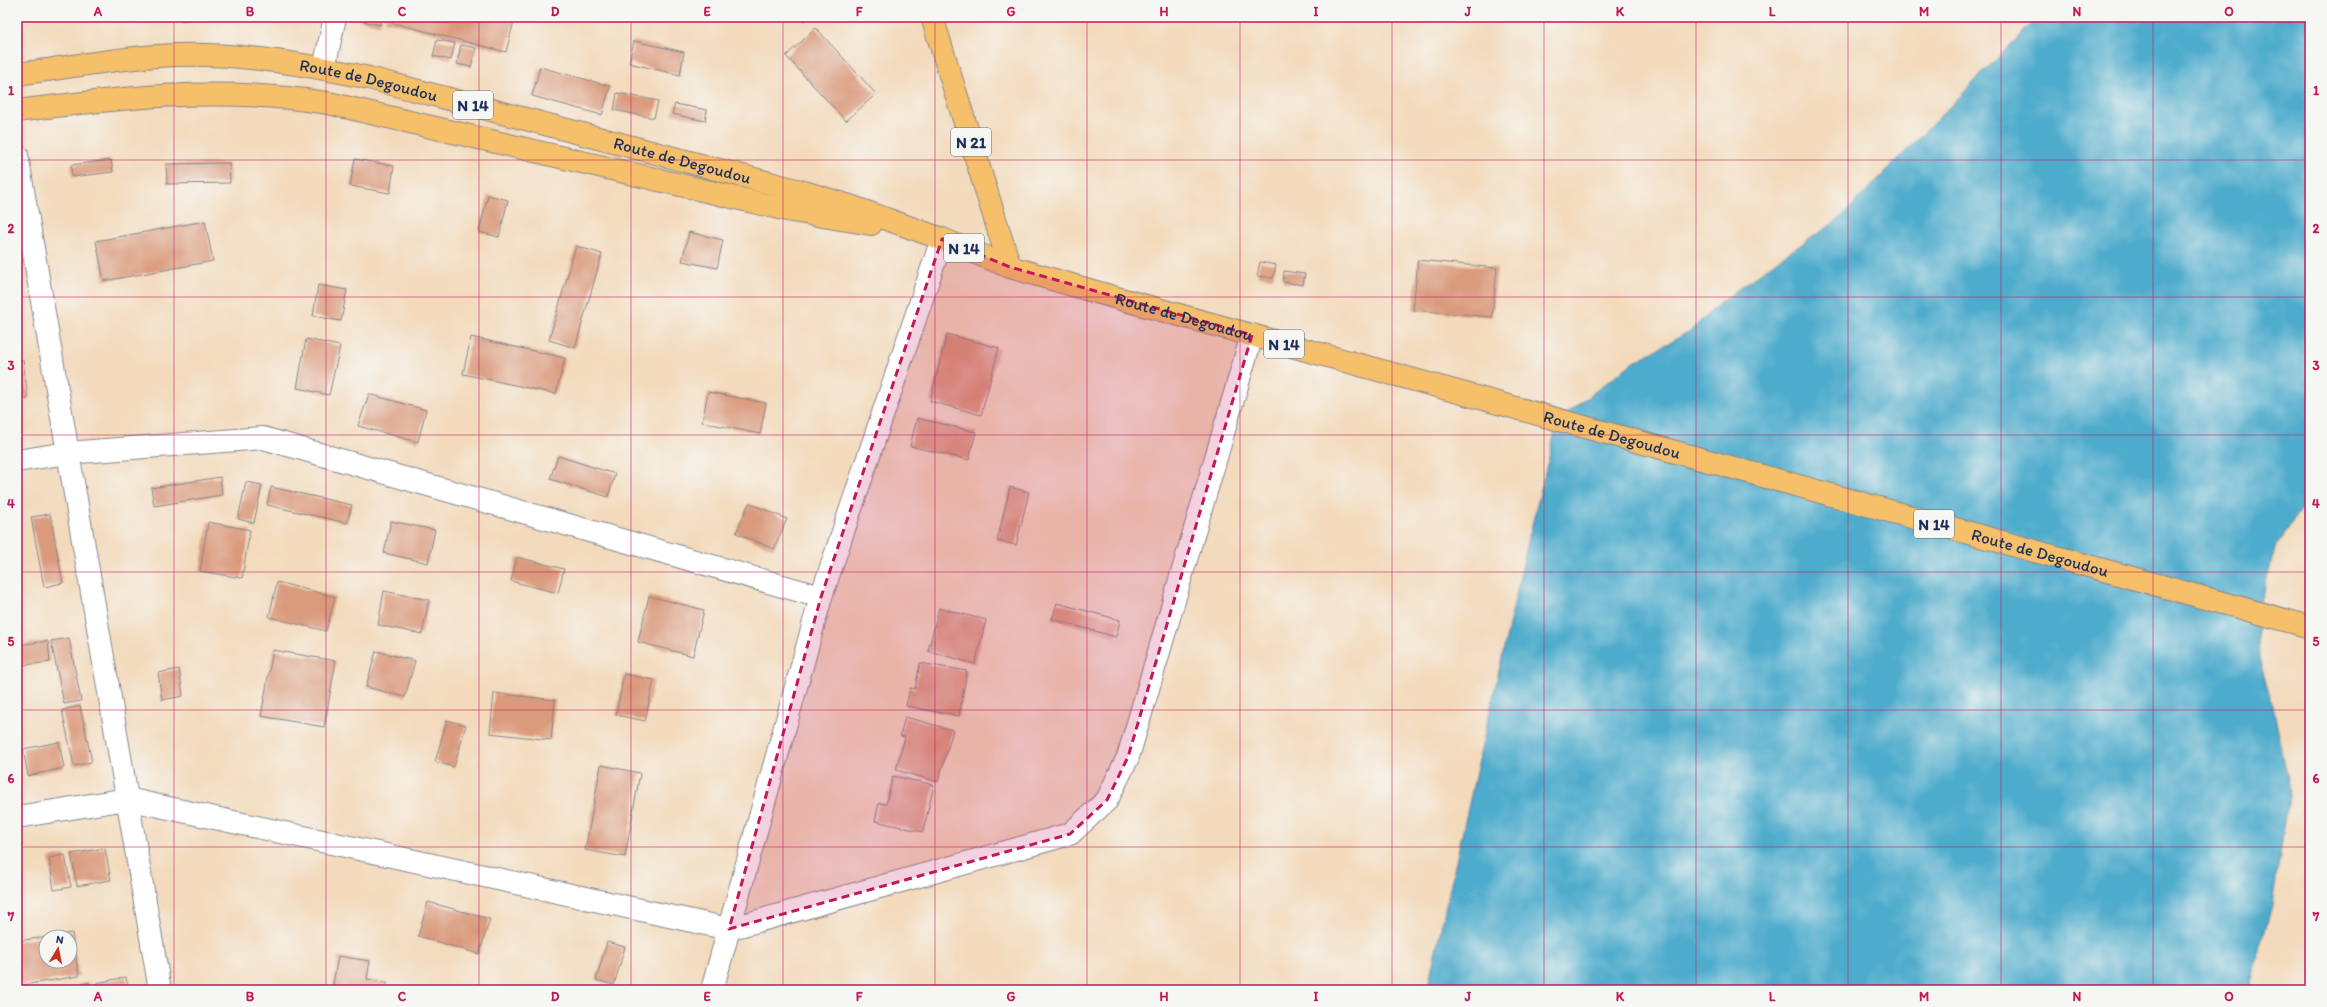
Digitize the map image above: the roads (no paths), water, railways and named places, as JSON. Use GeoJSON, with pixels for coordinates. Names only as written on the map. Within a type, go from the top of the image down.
{"type":"FeatureCollection","features":[{"type":"Feature","properties":{"kind":"main road","name":"N 21"},"geometry":{"type":"LineString","coordinates":[[932,17],[1010,267]]}},
{"type":"Feature","properties":{"kind":"main road","name":"Route de Degoudou"},"geometry":{"type":"LineString","coordinates":[[17,74],[159,56],[256,58],[324,68],[804,192],[853,207],[918,232],[942,239],[1010,267],[2310,627]]}},
{"type":"Feature","properties":{"kind":"main road","name":"Route de Degoudou"},"geometry":{"type":"LineString","coordinates":[[17,111],[109,99],[179,94],[282,96],[328,103],[792,211],[918,232]]}},
{"type":"Feature","properties":{"kind":"street"},"geometry":{"type":"LineString","coordinates":[[324,68],[336,17]]}},
{"type":"Feature","properties":{"kind":"street"},"geometry":{"type":"LineString","coordinates":[[17,155],[160,990]]}},
{"type":"Feature","properties":{"kind":"street"},"geometry":{"type":"LineString","coordinates":[[712,990],[821,596],[942,239]]}},
{"type":"Feature","properties":{"kind":"street"},"geometry":{"type":"LineString","coordinates":[[17,817],[127,799],[729,928],[1070,834],[1107,800],[1128,757],[1252,335]]}},
{"type":"Feature","properties":{"kind":"street"},"geometry":{"type":"LineString","coordinates":[[17,461],[67,453],[263,438],[821,596]]}},
{"type":"Feature","properties":{"kind":"water"},"geometry":{"type":"Polygon","coordinates":[[[2038,17],[2310,17],[2310,495],[2276,546],[2257,612],[2259,659],[2273,706],[2290,790],[2272,905],[2249,990],[1427,990],[1529,537],[1558,420],[1631,364],[1690,331],[1721,302],[1779,259],[1836,222],[2038,17]]]}}]}
